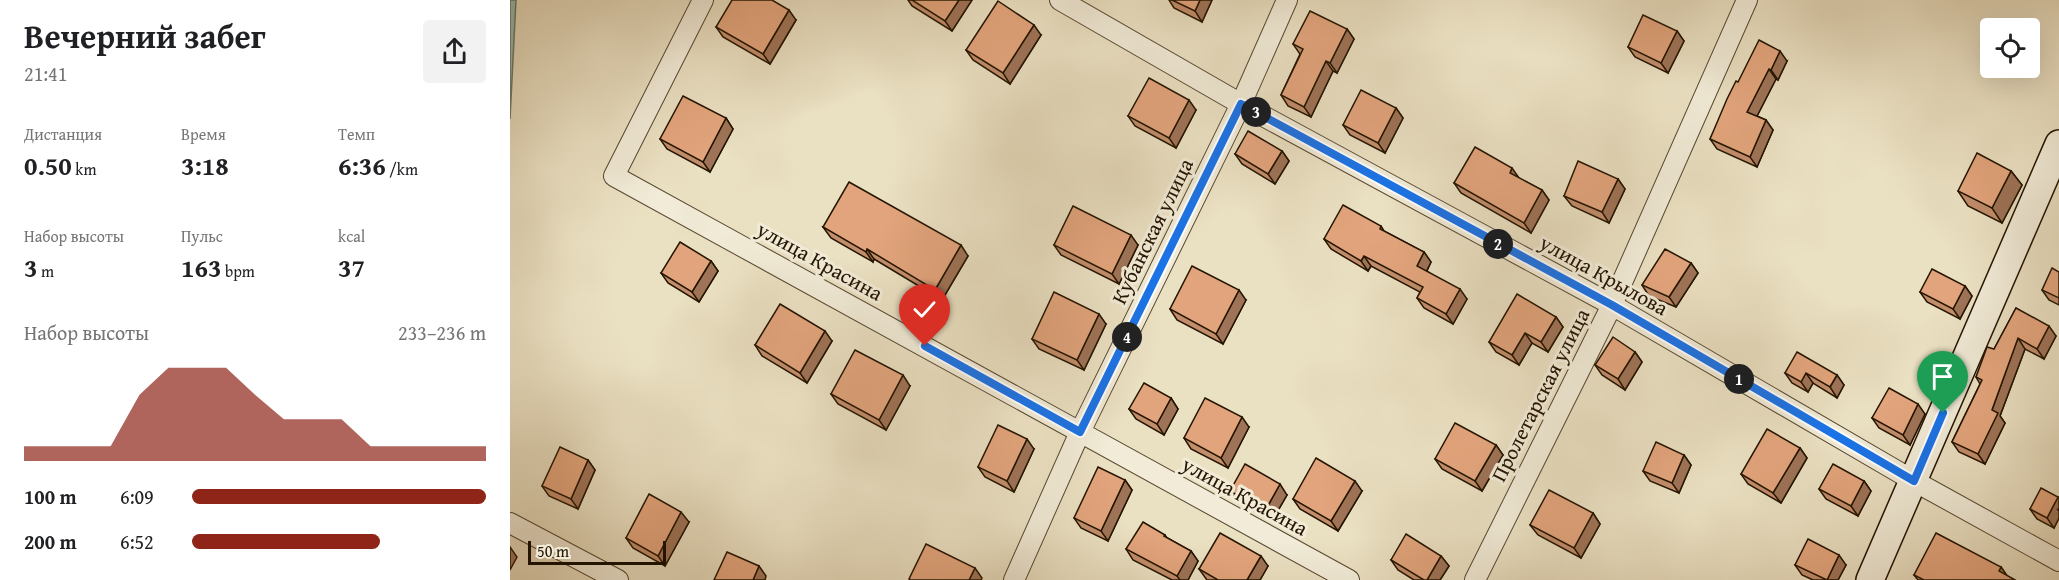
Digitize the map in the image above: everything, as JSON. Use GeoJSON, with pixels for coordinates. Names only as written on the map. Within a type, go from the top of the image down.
{"type":"FeatureCollection","features":[{"type":"Feature","properties":{"kind":"street","name":"улица Красина"},"geometry":{"type":"LineString","coordinates":[[704,0],[614,176],[1349,580]]}},
{"type":"Feature","properties":{"kind":"street","name":"улица Крылова"},"geometry":{"type":"LineString","coordinates":[[1060,0],[1241,104],[1612,305],[1914,481],[2059,561]]}},
{"type":"Feature","properties":{"kind":"street","name":"Кубанская улица"},"geometry":{"type":"LineString","coordinates":[[1014,580],[1080,432],[1241,104],[1287,0]]}},
{"type":"Feature","properties":{"kind":"street","name":"Пролетарская улица"},"geometry":{"type":"LineString","coordinates":[[1475,580],[1612,305],[1747,0]]}},
{"type":"Feature","properties":{"kind":"street"},"geometry":{"type":"LineString","coordinates":[[1870,580],[2059,144]]}},
{"type":"Feature","properties":{"kind":"street"},"geometry":{"type":"LineString","coordinates":[[510,523],[618,580]]}},
{"type":"Feature","properties":{"kind":"water"},"geometry":{"type":"Polygon","coordinates":[[[510,0],[516,0],[510,119],[510,0]]]}},
{"type":"Feature","properties":{"kind":"building"},"geometry":{"type":"Polygon","coordinates":[[[732,0],[772,0],[789,10],[763,54],[716,27],[732,0]]]}},
{"type":"Feature","properties":{"kind":"building"},"geometry":{"type":"Polygon","coordinates":[[[912,0],[959,0],[945,21],[912,0]]]}},
{"type":"Feature","properties":{"kind":"building"},"geometry":{"type":"Polygon","coordinates":[[[1172,0],[1200,0],[1195,11],[1172,0]]]}},
{"type":"Feature","properties":{"kind":"building"},"geometry":{"type":"Polygon","coordinates":[[[998,1],[1034,25],[1003,73],[966,50],[998,1]]]}},
{"type":"Feature","properties":{"kind":"building"},"geometry":{"type":"Polygon","coordinates":[[[1310,11],[1347,29],[1330,63],[1326,61],[1304,107],[1281,95],[1303,49],[1293,44],[1310,11]]]}},
{"type":"Feature","properties":{"kind":"building"},"geometry":{"type":"Polygon","coordinates":[[[1643,15],[1677,31],[1661,63],[1628,47],[1643,15]]]}},
{"type":"Feature","properties":{"kind":"building"},"geometry":{"type":"Polygon","coordinates":[[[1759,40],[1780,51],[1747,112],[1766,120],[1750,157],[1710,139],[1727,99],[1759,40]]]}},
{"type":"Feature","properties":{"kind":"building"},"geometry":{"type":"Polygon","coordinates":[[[1149,78],[1189,100],[1169,138],[1128,116],[1149,78]]]}},
{"type":"Feature","properties":{"kind":"building"},"geometry":{"type":"Polygon","coordinates":[[[1361,90],[1396,108],[1378,143],[1343,125],[1361,90]]]}},
{"type":"Feature","properties":{"kind":"building"},"geometry":{"type":"Polygon","coordinates":[[[683,96],[726,118],[703,162],[660,139],[683,96]]]}},
{"type":"Feature","properties":{"kind":"building"},"geometry":{"type":"Polygon","coordinates":[[[1248,131],[1282,151],[1268,174],[1235,154],[1248,131]]]}},
{"type":"Feature","properties":{"kind":"building"},"geometry":{"type":"Polygon","coordinates":[[[1475,147],[1512,168],[1510,173],[1542,190],[1524,223],[1454,183],[1475,147]]]}},
{"type":"Feature","properties":{"kind":"building"},"geometry":{"type":"Polygon","coordinates":[[[1977,153],[2011,171],[1992,208],[1958,191],[1977,153]]]}},
{"type":"Feature","properties":{"kind":"building"},"geometry":{"type":"Polygon","coordinates":[[[1578,161],[1618,179],[1602,212],[1564,196],[1578,161]]]}},
{"type":"Feature","properties":{"kind":"building"},"geometry":{"type":"Polygon","coordinates":[[[849,182],[961,245],[935,290],[867,249],[866,252],[823,227],[849,182]]]}},
{"type":"Feature","properties":{"kind":"building"},"geometry":{"type":"Polygon","coordinates":[[[1343,205],[1381,226],[1380,229],[1424,252],[1417,266],[1460,289],[1446,314],[1417,298],[1423,287],[1364,256],[1361,261],[1324,239],[1343,205]]]}},
{"type":"Feature","properties":{"kind":"building"},"geometry":{"type":"Polygon","coordinates":[[[1073,206],[1131,235],[1112,274],[1054,245],[1073,206]]]}},
{"type":"Feature","properties":{"kind":"building"},"geometry":{"type":"Polygon","coordinates":[[[680,242],[711,261],[692,292],[661,273],[680,242]]]}},
{"type":"Feature","properties":{"kind":"building"},"geometry":{"type":"Polygon","coordinates":[[[1665,249],[1691,263],[1669,297],[1642,285],[1665,249]]]}},
{"type":"Feature","properties":{"kind":"building"},"geometry":{"type":"Polygon","coordinates":[[[1192,266],[1239,290],[1216,334],[1170,309],[1192,266]]]}},
{"type":"Feature","properties":{"kind":"building"},"geometry":{"type":"Polygon","coordinates":[[[2052,268],[2059,272],[2059,298],[2042,290],[2052,268]]]}},
{"type":"Feature","properties":{"kind":"building"},"geometry":{"type":"Polygon","coordinates":[[[1932,269],[1965,286],[1953,309],[1920,292],[1932,269]]]}},
{"type":"Feature","properties":{"kind":"building"},"geometry":{"type":"Polygon","coordinates":[[[1054,292],[1099,314],[1077,360],[1032,339],[1054,292]]]}},
{"type":"Feature","properties":{"kind":"building"},"geometry":{"type":"Polygon","coordinates":[[[1517,294],[1556,317],[1541,342],[1525,333],[1512,355],[1489,342],[1517,294]]]}},
{"type":"Feature","properties":{"kind":"building"},"geometry":{"type":"Polygon","coordinates":[[[780,304],[825,331],[800,373],[755,345],[780,304]]]}},
{"type":"Feature","properties":{"kind":"building"},"geometry":{"type":"Polygon","coordinates":[[[2016,308],[2049,326],[2037,349],[2018,338],[1992,410],[1998,413],[1978,454],[1952,442],[1982,380],[1976,377],[1987,347],[1994,349],[2016,308]]]}},
{"type":"Feature","properties":{"kind":"building"},"geometry":{"type":"Polygon","coordinates":[[[1613,337],[1635,352],[1618,379],[1595,365],[1613,337]]]}},
{"type":"Feature","properties":{"kind":"building"},"geometry":{"type":"Polygon","coordinates":[[[855,350],[903,375],[879,420],[831,394],[855,350]]]}},
{"type":"Feature","properties":{"kind":"building"},"geometry":{"type":"Polygon","coordinates":[[[1797,352],[1837,375],[1830,387],[1806,373],[1801,382],[1785,373],[1797,352]]]}},
{"type":"Feature","properties":{"kind":"building"},"geometry":{"type":"Polygon","coordinates":[[[1144,383],[1171,398],[1157,424],[1129,409],[1144,383]]]}},
{"type":"Feature","properties":{"kind":"building"},"geometry":{"type":"Polygon","coordinates":[[[1889,388],[1918,404],[1903,435],[1872,418],[1889,388]]]}},
{"type":"Feature","properties":{"kind":"building"},"geometry":{"type":"Polygon","coordinates":[[[1205,398],[1242,417],[1221,458],[1184,438],[1205,398]]]}},
{"type":"Feature","properties":{"kind":"building"},"geometry":{"type":"Polygon","coordinates":[[[1455,423],[1496,445],[1475,481],[1435,459],[1455,423]]]}},
{"type":"Feature","properties":{"kind":"building"},"geometry":{"type":"Polygon","coordinates":[[[998,425],[1027,439],[1007,481],[978,467],[998,425]]]}},
{"type":"Feature","properties":{"kind":"building"},"geometry":{"type":"Polygon","coordinates":[[[1767,429],[1800,448],[1773,493],[1741,474],[1767,429]]]}},
{"type":"Feature","properties":{"kind":"building"},"geometry":{"type":"Polygon","coordinates":[[[1656,442],[1684,455],[1672,483],[1643,471],[1656,442]]]}},
{"type":"Feature","properties":{"kind":"building"},"geometry":{"type":"Polygon","coordinates":[[[560,447],[588,460],[571,499],[542,486],[560,447]]]}},
{"type":"Feature","properties":{"kind":"building"},"geometry":{"type":"Polygon","coordinates":[[[1316,458],[1355,481],[1331,521],[1293,499],[1316,458]]]}},
{"type":"Feature","properties":{"kind":"building"},"geometry":{"type":"Polygon","coordinates":[[[1245,464],[1280,484],[1265,511],[1230,491],[1245,464]]]}},
{"type":"Feature","properties":{"kind":"building"},"geometry":{"type":"Polygon","coordinates":[[[1833,464],[1864,481],[1851,506],[1819,489],[1833,464]]]}},
{"type":"Feature","properties":{"kind":"building"},"geometry":{"type":"Polygon","coordinates":[[[1098,467],[1125,480],[1101,531],[1074,518],[1098,467]]]}},
{"type":"Feature","properties":{"kind":"building"},"geometry":{"type":"Polygon","coordinates":[[[2041,488],[2058,497],[2047,518],[2030,509],[2041,488]]]}},
{"type":"Feature","properties":{"kind":"building"},"geometry":{"type":"Polygon","coordinates":[[[1549,490],[1593,513],[1574,548],[1530,525],[1549,490]]]}},
{"type":"Feature","properties":{"kind":"building"},"geometry":{"type":"Polygon","coordinates":[[[649,494],[681,512],[658,556],[626,538],[649,494]]]}},
{"type":"Feature","properties":{"kind":"building"},"geometry":{"type":"Polygon","coordinates":[[[1143,522],[1191,551],[1177,576],[1126,549],[1143,522]]]}},
{"type":"Feature","properties":{"kind":"building"},"geometry":{"type":"Polygon","coordinates":[[[1220,533],[1261,556],[1247,580],[1218,580],[1199,569],[1220,533]]]}},
{"type":"Feature","properties":{"kind":"building"},"geometry":{"type":"Polygon","coordinates":[[[1936,533],[2001,567],[1999,571],[2015,580],[1924,580],[1914,575],[1936,533]]]}},
{"type":"Feature","properties":{"kind":"building"},"geometry":{"type":"Polygon","coordinates":[[[1406,534],[1441,556],[1427,580],[1391,560],[1406,534]]]}},
{"type":"Feature","properties":{"kind":"building"},"geometry":{"type":"Polygon","coordinates":[[[1808,539],[1839,555],[1827,580],[1795,565],[1808,539]]]}},
{"type":"Feature","properties":{"kind":"building"},"geometry":{"type":"Polygon","coordinates":[[[926,544],[975,568],[969,580],[909,579],[926,544]]]}},
{"type":"Feature","properties":{"kind":"building"},"geometry":{"type":"Polygon","coordinates":[[[727,552],[759,566],[753,580],[714,580],[727,552]]]}},
{"type":"Feature","properties":{"kind":"route"},"geometry":{"type":"LineString","coordinates":[[925,346],[1080,432],[1241,104],[1612,305],[1914,481],[1943,413]]}}]}
